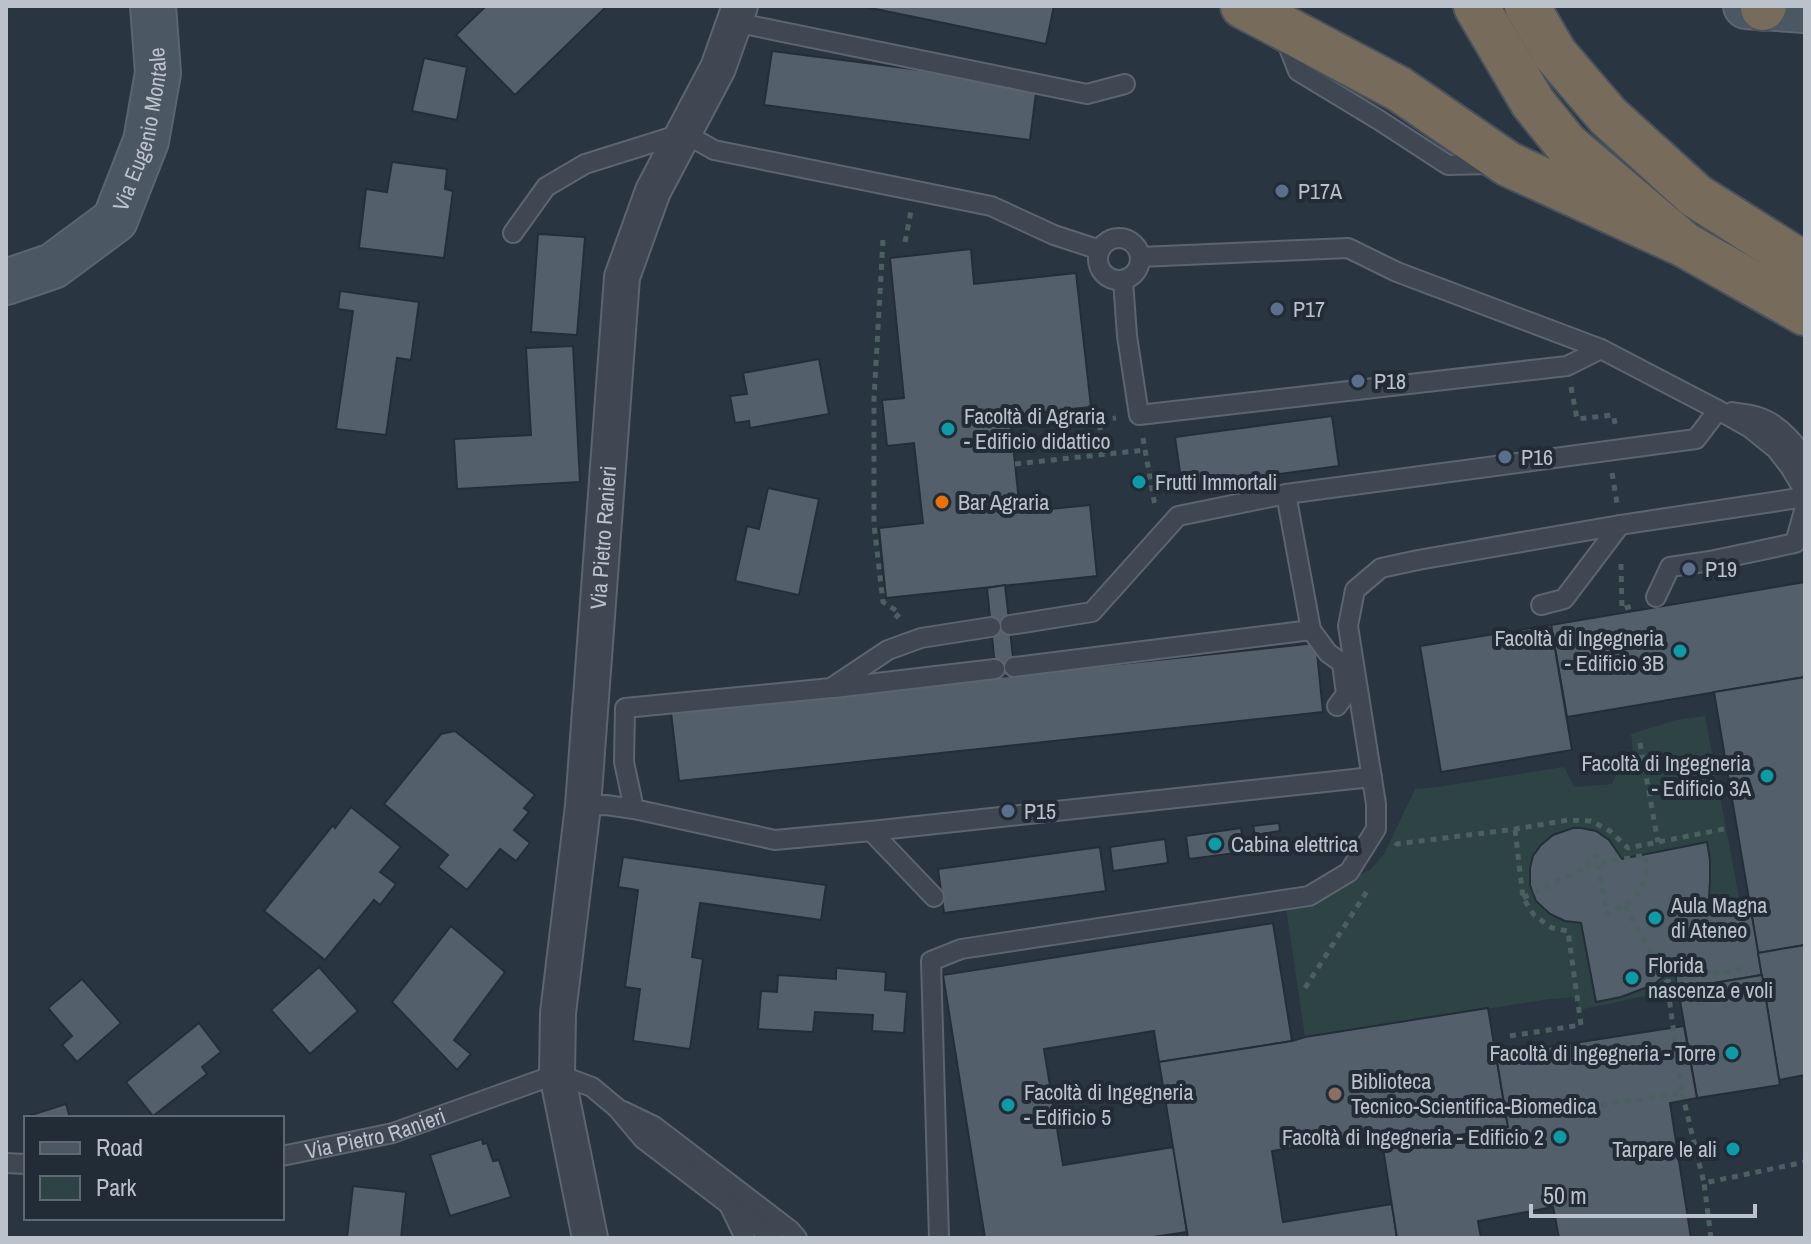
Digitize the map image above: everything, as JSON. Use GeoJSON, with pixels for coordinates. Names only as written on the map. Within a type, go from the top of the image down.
{"type":"FeatureCollection","features":[{"type":"Feature","properties":{"kind":"highway"},"geometry":{"type":"LineString","coordinates":[[1476,6],[1533,103],[1566,144],[1685,245]]}},
{"type":"Feature","properties":{"kind":"highway"},"geometry":{"type":"LineString","coordinates":[[1527,6],[1555,54],[1608,116],[1696,196],[1805,265]]}},
{"type":"Feature","properties":{"kind":"highway"},"geometry":{"type":"LineString","coordinates":[[1262,16],[1399,89],[1508,164],[1685,245],[1805,313]]}},
{"type":"Feature","properties":{"kind":"street","name":"Via Eugenio Montale"},"geometry":{"type":"LineString","coordinates":[[6,282],[53,266],[115,220],[146,141],[158,73],[153,6]]}},
{"type":"Feature","properties":{"kind":"street","name":"Via Pietro Ranieri"},"geometry":{"type":"LineString","coordinates":[[590,1238],[557,1074],[558,1013],[583,806],[622,277],[653,191],[694,139],[737,14]]}},
{"type":"Feature","properties":{"kind":"lane","name":"Via Pietro Ranieri"},"geometry":{"type":"LineString","coordinates":[[737,14],[1087,94],[1125,84]]}},
{"type":"Feature","properties":{"kind":"lane"},"geometry":{"type":"LineString","coordinates":[[513,233],[546,187],[585,164],[694,139],[992,202],[1054,235],[1100,250]]}},
{"type":"Feature","properties":{"kind":"lane"},"geometry":{"type":"LineString","coordinates":[[1122,238],[1130,242],[1140,257],[1139,267],[1132,276],[1123,280],[1113,280],[1099,268],[1100,250],[1113,239],[1122,238]]}},
{"type":"Feature","properties":{"kind":"lane"},"geometry":{"type":"LineString","coordinates":[[939,1238],[931,961],[961,949],[1309,896],[1349,872],[1376,829],[1376,804],[1348,626],[1355,590],[1381,568],[1418,560],[1619,520],[1805,495],[1776,449],[1750,428],[1718,410],[1601,349],[1397,272],[1348,248],[1140,257]]}},
{"type":"Feature","properties":{"kind":"lane"},"geometry":{"type":"LineString","coordinates":[[1123,280],[1127,336],[1139,415],[1567,366],[1601,349]]}},
{"type":"Feature","properties":{"kind":"lane"},"geometry":{"type":"LineString","coordinates":[[1718,410],[1761,417],[1791,438],[1805,466]]}},
{"type":"Feature","properties":{"kind":"lane"},"geometry":{"type":"LineString","coordinates":[[831,688],[888,650],[921,638],[1092,612],[1178,516],[1286,494],[1696,439],[1718,410]]}},
{"type":"Feature","properties":{"kind":"lane"},"geometry":{"type":"LineString","coordinates":[[1286,494],[1311,630],[1328,653],[1342,663],[1346,694],[1337,706]]}},
{"type":"Feature","properties":{"kind":"lane"},"geometry":{"type":"LineString","coordinates":[[1656,597],[1670,567],[1795,543],[1805,507]]}},
{"type":"Feature","properties":{"kind":"lane"},"geometry":{"type":"LineString","coordinates":[[1541,605],[1564,599],[1619,520]]}},
{"type":"Feature","properties":{"kind":"lane"},"geometry":{"type":"LineString","coordinates":[[634,809],[624,762],[625,708],[831,688],[1311,630]]}},
{"type":"Feature","properties":{"kind":"lane"},"geometry":{"type":"LineString","coordinates":[[583,806],[634,809],[775,840],[1372,777]]}},
{"type":"Feature","properties":{"kind":"lane"},"geometry":{"type":"LineString","coordinates":[[871,831],[934,897]]}},
{"type":"Feature","properties":{"kind":"lane","name":"Via Pietro Ranieri"},"geometry":{"type":"LineString","coordinates":[[284,1156],[393,1133],[557,1074]]}},
{"type":"Feature","properties":{"kind":"lane"},"geometry":{"type":"LineString","coordinates":[[557,1074],[592,1087],[617,1108],[643,1139],[773,1238]]}},
{"type":"Feature","properties":{"kind":"lane"},"geometry":{"type":"LineString","coordinates":[[617,1108],[654,1126],[797,1238]]}},
{"type":"Feature","properties":{"kind":"lane"},"geometry":{"type":"LineString","coordinates":[[729,1204],[745,1238]]}},
{"type":"Feature","properties":{"kind":"path"},"geometry":{"type":"LineString","coordinates":[[905,242],[909,222]]}},
{"type":"Feature","properties":{"kind":"path"},"geometry":{"type":"LineString","coordinates":[[883,240],[874,398],[874,525],[883,602],[900,613]]}},
{"type":"Feature","properties":{"kind":"path"},"geometry":{"type":"LineString","coordinates":[[1567,366],[1577,419],[1613,415]]}},
{"type":"Feature","properties":{"kind":"path"},"geometry":{"type":"LineString","coordinates":[[1099,420],[1103,454]]}},
{"type":"Feature","properties":{"kind":"path"},"geometry":{"type":"LineString","coordinates":[[1015,464],[1145,450],[1153,506],[1178,516]]}},
{"type":"Feature","properties":{"kind":"path"},"geometry":{"type":"LineString","coordinates":[[1610,464],[1619,520]]}},
{"type":"Feature","properties":{"kind":"path"},"geometry":{"type":"LineString","coordinates":[[1621,553],[1622,609]]}},
{"type":"Feature","properties":{"kind":"path"},"geometry":{"type":"LineString","coordinates":[[1640,743],[1658,842]]}},
{"type":"Feature","properties":{"kind":"path"},"geometry":{"type":"LineString","coordinates":[[1389,857],[1397,844],[1568,820],[1591,821],[1610,831],[1628,848],[1729,828]]}},
{"type":"Feature","properties":{"kind":"path"},"geometry":{"type":"LineString","coordinates":[[1510,1036],[1581,1025],[1568,931],[1552,928],[1534,915],[1523,898],[1515,829]]}},
{"type":"Feature","properties":{"kind":"path"},"geometry":{"type":"LineString","coordinates":[[1523,898],[1588,866],[1588,860],[1596,856],[1597,864],[1607,914],[1625,906],[1639,894],[1647,876],[1646,855],[1597,864]]}},
{"type":"Feature","properties":{"kind":"path"},"geometry":{"type":"LineString","coordinates":[[1305,988],[1372,883]]}},
{"type":"Feature","properties":{"kind":"path"},"geometry":{"type":"LineString","coordinates":[[1625,906],[1667,982],[1682,1093],[1704,1183],[1711,1238]]}},
{"type":"Feature","properties":{"kind":"path"},"geometry":{"type":"LineString","coordinates":[[1667,982],[1747,968]]}},
{"type":"Feature","properties":{"kind":"path"},"geometry":{"type":"LineString","coordinates":[[1530,1116],[1682,1093]]}},
{"type":"Feature","properties":{"kind":"path"},"geometry":{"type":"LineString","coordinates":[[1704,1183],[1805,1162]]}},
{"type":"Feature","properties":{"kind":"green space"},"geometry":{"type":"Polygon","coordinates":[[[1705,716],[1754,977],[1579,1010],[1577,997],[1550,999],[1305,1037],[1286,908],[1370,870],[1384,854],[1415,789],[1564,767],[1574,787],[1612,784],[1619,767],[1634,761],[1631,734],[1676,720],[1705,716]]]}},
{"type":"Feature","properties":{"kind":"building"},"geometry":{"type":"Polygon","coordinates":[[[486,6],[607,6],[515,95],[456,35],[486,6]]]}},
{"type":"Feature","properties":{"kind":"building"},"geometry":{"type":"Polygon","coordinates":[[[861,6],[1054,6],[1046,44],[861,6]]]}},
{"type":"Feature","properties":{"kind":"building"},"geometry":{"type":"Polygon","coordinates":[[[772,51],[1037,85],[1030,140],[764,105],[772,51]]]}},
{"type":"Feature","properties":{"kind":"building"},"geometry":{"type":"Polygon","coordinates":[[[424,58],[467,67],[457,120],[412,111],[424,58]]]}},
{"type":"Feature","properties":{"kind":"building"},"geometry":{"type":"Polygon","coordinates":[[[392,162],[447,169],[445,189],[453,191],[444,258],[359,248],[366,189],[387,192],[392,162]]]}},
{"type":"Feature","properties":{"kind":"building"},"geometry":{"type":"Polygon","coordinates":[[[538,234],[585,237],[577,335],[531,332],[538,234]]]}},
{"type":"Feature","properties":{"kind":"building","name":"Facoltà di Agraria - Edificio didattico"},"geometry":{"type":"Polygon","coordinates":[[[971,249],[974,284],[1076,273],[1091,407],[1010,415],[1020,512],[1090,505],[1097,576],[886,598],[879,528],[923,523],[914,443],[887,446],[882,400],[904,398],[890,258],[971,249]]]}},
{"type":"Feature","properties":{"kind":"building"},"geometry":{"type":"Polygon","coordinates":[[[340,291],[419,302],[411,360],[397,358],[386,435],[336,429],[353,311],[338,309],[340,291]]]}},
{"type":"Feature","properties":{"kind":"building"},"geometry":{"type":"Polygon","coordinates":[[[573,346],[580,482],[457,489],[454,439],[531,435],[526,348],[573,346]]]}},
{"type":"Feature","properties":{"kind":"building"},"geometry":{"type":"Polygon","coordinates":[[[819,359],[829,414],[750,428],[749,421],[735,423],[730,396],[747,394],[743,373],[819,359]]]}},
{"type":"Feature","properties":{"kind":"building"},"geometry":{"type":"Polygon","coordinates":[[[1332,416],[1339,466],[1182,487],[1175,437],[1332,416]]]}},
{"type":"Feature","properties":{"kind":"building"},"geometry":{"type":"Polygon","coordinates":[[[768,488],[819,499],[799,595],[735,581],[747,526],[759,529],[768,488]]]}},
{"type":"Feature","properties":{"kind":"building","name":"Facoltà di Ingegneria - Edificio 3B"},"geometry":{"type":"Polygon","coordinates":[[[1805,582],[1805,677],[1567,717],[1551,625],[1805,582]]]}},
{"type":"Feature","properties":{"kind":"building"},"geometry":{"type":"Polygon","coordinates":[[[1005,585],[1015,675],[996,676],[987,588],[1005,585]]]}},
{"type":"Feature","properties":{"kind":"building"},"geometry":{"type":"Polygon","coordinates":[[[1551,625],[1572,750],[1441,772],[1420,646],[1551,625]]]}},
{"type":"Feature","properties":{"kind":"building"},"geometry":{"type":"Polygon","coordinates":[[[1316,643],[1323,712],[679,781],[671,712],[1316,643]]]}},
{"type":"Feature","properties":{"kind":"building","name":"Facoltà di Ingegneria - Edificio 3A"},"geometry":{"type":"Polygon","coordinates":[[[1805,677],[1805,945],[1758,953],[1714,692],[1805,677]]]}},
{"type":"Feature","properties":{"kind":"building"},"geometry":{"type":"Polygon","coordinates":[[[455,731],[535,795],[524,808],[529,812],[514,830],[530,843],[516,861],[500,849],[467,890],[438,867],[448,855],[384,804],[441,734],[455,731]]]}},
{"type":"Feature","properties":{"kind":"building"},"geometry":{"type":"Polygon","coordinates":[[[351,807],[401,847],[380,872],[396,884],[380,905],[374,900],[325,960],[264,911],[351,807]]]}},
{"type":"Feature","properties":{"kind":"building"},"geometry":{"type":"Polygon","coordinates":[[[1279,823],[1280,831],[1255,835],[1253,826],[1279,823]]]}},
{"type":"Feature","properties":{"kind":"building","name":"Cabina elettrica"},"geometry":{"type":"Polygon","coordinates":[[[1241,828],[1244,852],[1189,859],[1186,836],[1241,828]]]}},
{"type":"Feature","properties":{"kind":"building","name":"Aula Magna di Ateneo"},"geometry":{"type":"Polygon","coordinates":[[[1573,828],[1596,831],[1609,840],[1622,859],[1707,842],[1709,898],[1703,912],[1750,905],[1762,975],[1678,989],[1674,964],[1653,985],[1596,1002],[1581,923],[1565,921],[1550,914],[1536,901],[1530,885],[1533,856],[1541,845],[1553,835],[1573,828]]]}},
{"type":"Feature","properties":{"kind":"building"},"geometry":{"type":"Polygon","coordinates":[[[1165,839],[1168,863],[1113,871],[1110,847],[1165,839]]]}},
{"type":"Feature","properties":{"kind":"building"},"geometry":{"type":"Polygon","coordinates":[[[1100,847],[1106,891],[944,913],[938,869],[1100,847]]]}},
{"type":"Feature","properties":{"kind":"building"},"geometry":{"type":"Polygon","coordinates":[[[623,857],[826,885],[821,920],[700,903],[692,957],[703,959],[690,1049],[633,1041],[640,989],[625,987],[638,890],[618,887],[623,857]]]}},
{"type":"Feature","properties":{"kind":"building","name":"Facoltà di Ingegneria - Edificio 5"},"geometry":{"type":"Polygon","coordinates":[[[1273,923],[1292,1041],[1159,1062],[1154,1031],[1044,1049],[1063,1165],[1174,1147],[1187,1232],[1146,1238],[985,1238],[943,975],[1273,923]]]}},
{"type":"Feature","properties":{"kind":"building"},"geometry":{"type":"Polygon","coordinates":[[[451,926],[505,972],[454,1040],[471,1054],[457,1070],[392,1002],[451,926]]]}},
{"type":"Feature","properties":{"kind":"building"},"geometry":{"type":"Polygon","coordinates":[[[1805,945],[1805,1075],[1779,1080],[1758,953],[1805,945]]]}},
{"type":"Feature","properties":{"kind":"building"},"geometry":{"type":"Polygon","coordinates":[[[319,967],[358,1011],[310,1054],[271,1010],[319,967]]]}},
{"type":"Feature","properties":{"kind":"building"},"geometry":{"type":"Polygon","coordinates":[[[836,968],[886,972],[885,990],[907,992],[904,1033],[872,1031],[873,1015],[815,1012],[813,1032],[758,1029],[761,991],[777,992],[778,975],[836,979],[836,968]]]}},
{"type":"Feature","properties":{"kind":"building","name":"Facoltà di Ingegneria - Torre"},"geometry":{"type":"Polygon","coordinates":[[[1762,975],[1780,1085],[1697,1098],[1678,989],[1762,975]]]}},
{"type":"Feature","properties":{"kind":"building"},"geometry":{"type":"Polygon","coordinates":[[[82,979],[121,1023],[77,1062],[62,1045],[72,1036],[48,1008],[82,979]]]}},
{"type":"Feature","properties":{"kind":"building"},"geometry":{"type":"Polygon","coordinates":[[[1488,1008],[1508,1127],[1383,1148],[1380,1133],[1272,1151],[1283,1222],[1392,1204],[1397,1238],[1188,1238],[1159,1062],[1488,1008]]]}},
{"type":"Feature","properties":{"kind":"building"},"geometry":{"type":"Polygon","coordinates":[[[199,1023],[221,1052],[202,1067],[207,1074],[153,1116],[126,1082],[199,1023]]]}},
{"type":"Feature","properties":{"kind":"building","name":"Facoltà di Ingegneria - Edificio 2"},"geometry":{"type":"Polygon","coordinates":[[[1684,1026],[1697,1098],[1670,1103],[1691,1238],[1559,1238],[1553,1207],[1478,1221],[1481,1238],[1397,1238],[1383,1148],[1508,1127],[1496,1055],[1684,1026]]]}},
{"type":"Feature","properties":{"kind":"building"},"geometry":{"type":"Polygon","coordinates":[[[66,1104],[69,1116],[28,1116],[66,1104]]]}},
{"type":"Feature","properties":{"kind":"building"},"geometry":{"type":"Polygon","coordinates":[[[482,1139],[483,1144],[487,1143],[493,1161],[499,1160],[511,1197],[450,1216],[430,1155],[482,1139]]]}},
{"type":"Feature","properties":{"kind":"building"},"geometry":{"type":"Polygon","coordinates":[[[353,1186],[406,1192],[401,1238],[347,1238],[353,1186]]]}},
{"type":"Feature","properties":{"kind":"place","name":"P17A"},"geometry":{"type":"Point","coordinates":[1282,191]}},
{"type":"Feature","properties":{"kind":"place","name":"P17"},"geometry":{"type":"Point","coordinates":[1277,309]}},
{"type":"Feature","properties":{"kind":"place","name":"P18"},"geometry":{"type":"Point","coordinates":[1358,381]}},
{"type":"Feature","properties":{"kind":"place","name":"Facoltà di Agraria - Edificio didattico"},"geometry":{"type":"Point","coordinates":[948,429]}},
{"type":"Feature","properties":{"kind":"place","name":"P16"},"geometry":{"type":"Point","coordinates":[1505,457]}},
{"type":"Feature","properties":{"kind":"place","name":"Frutti Immortali"},"geometry":{"type":"Point","coordinates":[1139,482]}},
{"type":"Feature","properties":{"kind":"place","name":"Bar Agraria"},"geometry":{"type":"Point","coordinates":[942,502]}},
{"type":"Feature","properties":{"kind":"place","name":"P19"},"geometry":{"type":"Point","coordinates":[1689,569]}},
{"type":"Feature","properties":{"kind":"place","name":"Facoltà di Ingegneria - Edificio 3B"},"geometry":{"type":"Point","coordinates":[1680,651]}},
{"type":"Feature","properties":{"kind":"place","name":"Facoltà di Ingegneria - Edificio 3A"},"geometry":{"type":"Point","coordinates":[1767,776]}},
{"type":"Feature","properties":{"kind":"place","name":"P15"},"geometry":{"type":"Point","coordinates":[1008,811]}},
{"type":"Feature","properties":{"kind":"place","name":"Cabina elettrica"},"geometry":{"type":"Point","coordinates":[1215,844]}},
{"type":"Feature","properties":{"kind":"place","name":"Aula Magna di Ateneo"},"geometry":{"type":"Point","coordinates":[1655,918]}},
{"type":"Feature","properties":{"kind":"place","name":"Florida nascenza e voli"},"geometry":{"type":"Point","coordinates":[1632,978]}},
{"type":"Feature","properties":{"kind":"place","name":"Facoltà di Ingegneria - Torre"},"geometry":{"type":"Point","coordinates":[1732,1053]}},
{"type":"Feature","properties":{"kind":"place","name":"Biblioteca Tecnico-Scientifica-Biomedica"},"geometry":{"type":"Point","coordinates":[1335,1094]}},
{"type":"Feature","properties":{"kind":"place","name":"Facoltà di Ingegneria - Edificio 5"},"geometry":{"type":"Point","coordinates":[1008,1105]}},
{"type":"Feature","properties":{"kind":"place","name":"Facoltà di Ingegneria - Edificio 2"},"geometry":{"type":"Point","coordinates":[1560,1137]}},
{"type":"Feature","properties":{"kind":"place","name":"Tarpare le ali"},"geometry":{"type":"Point","coordinates":[1733,1149]}}]}
